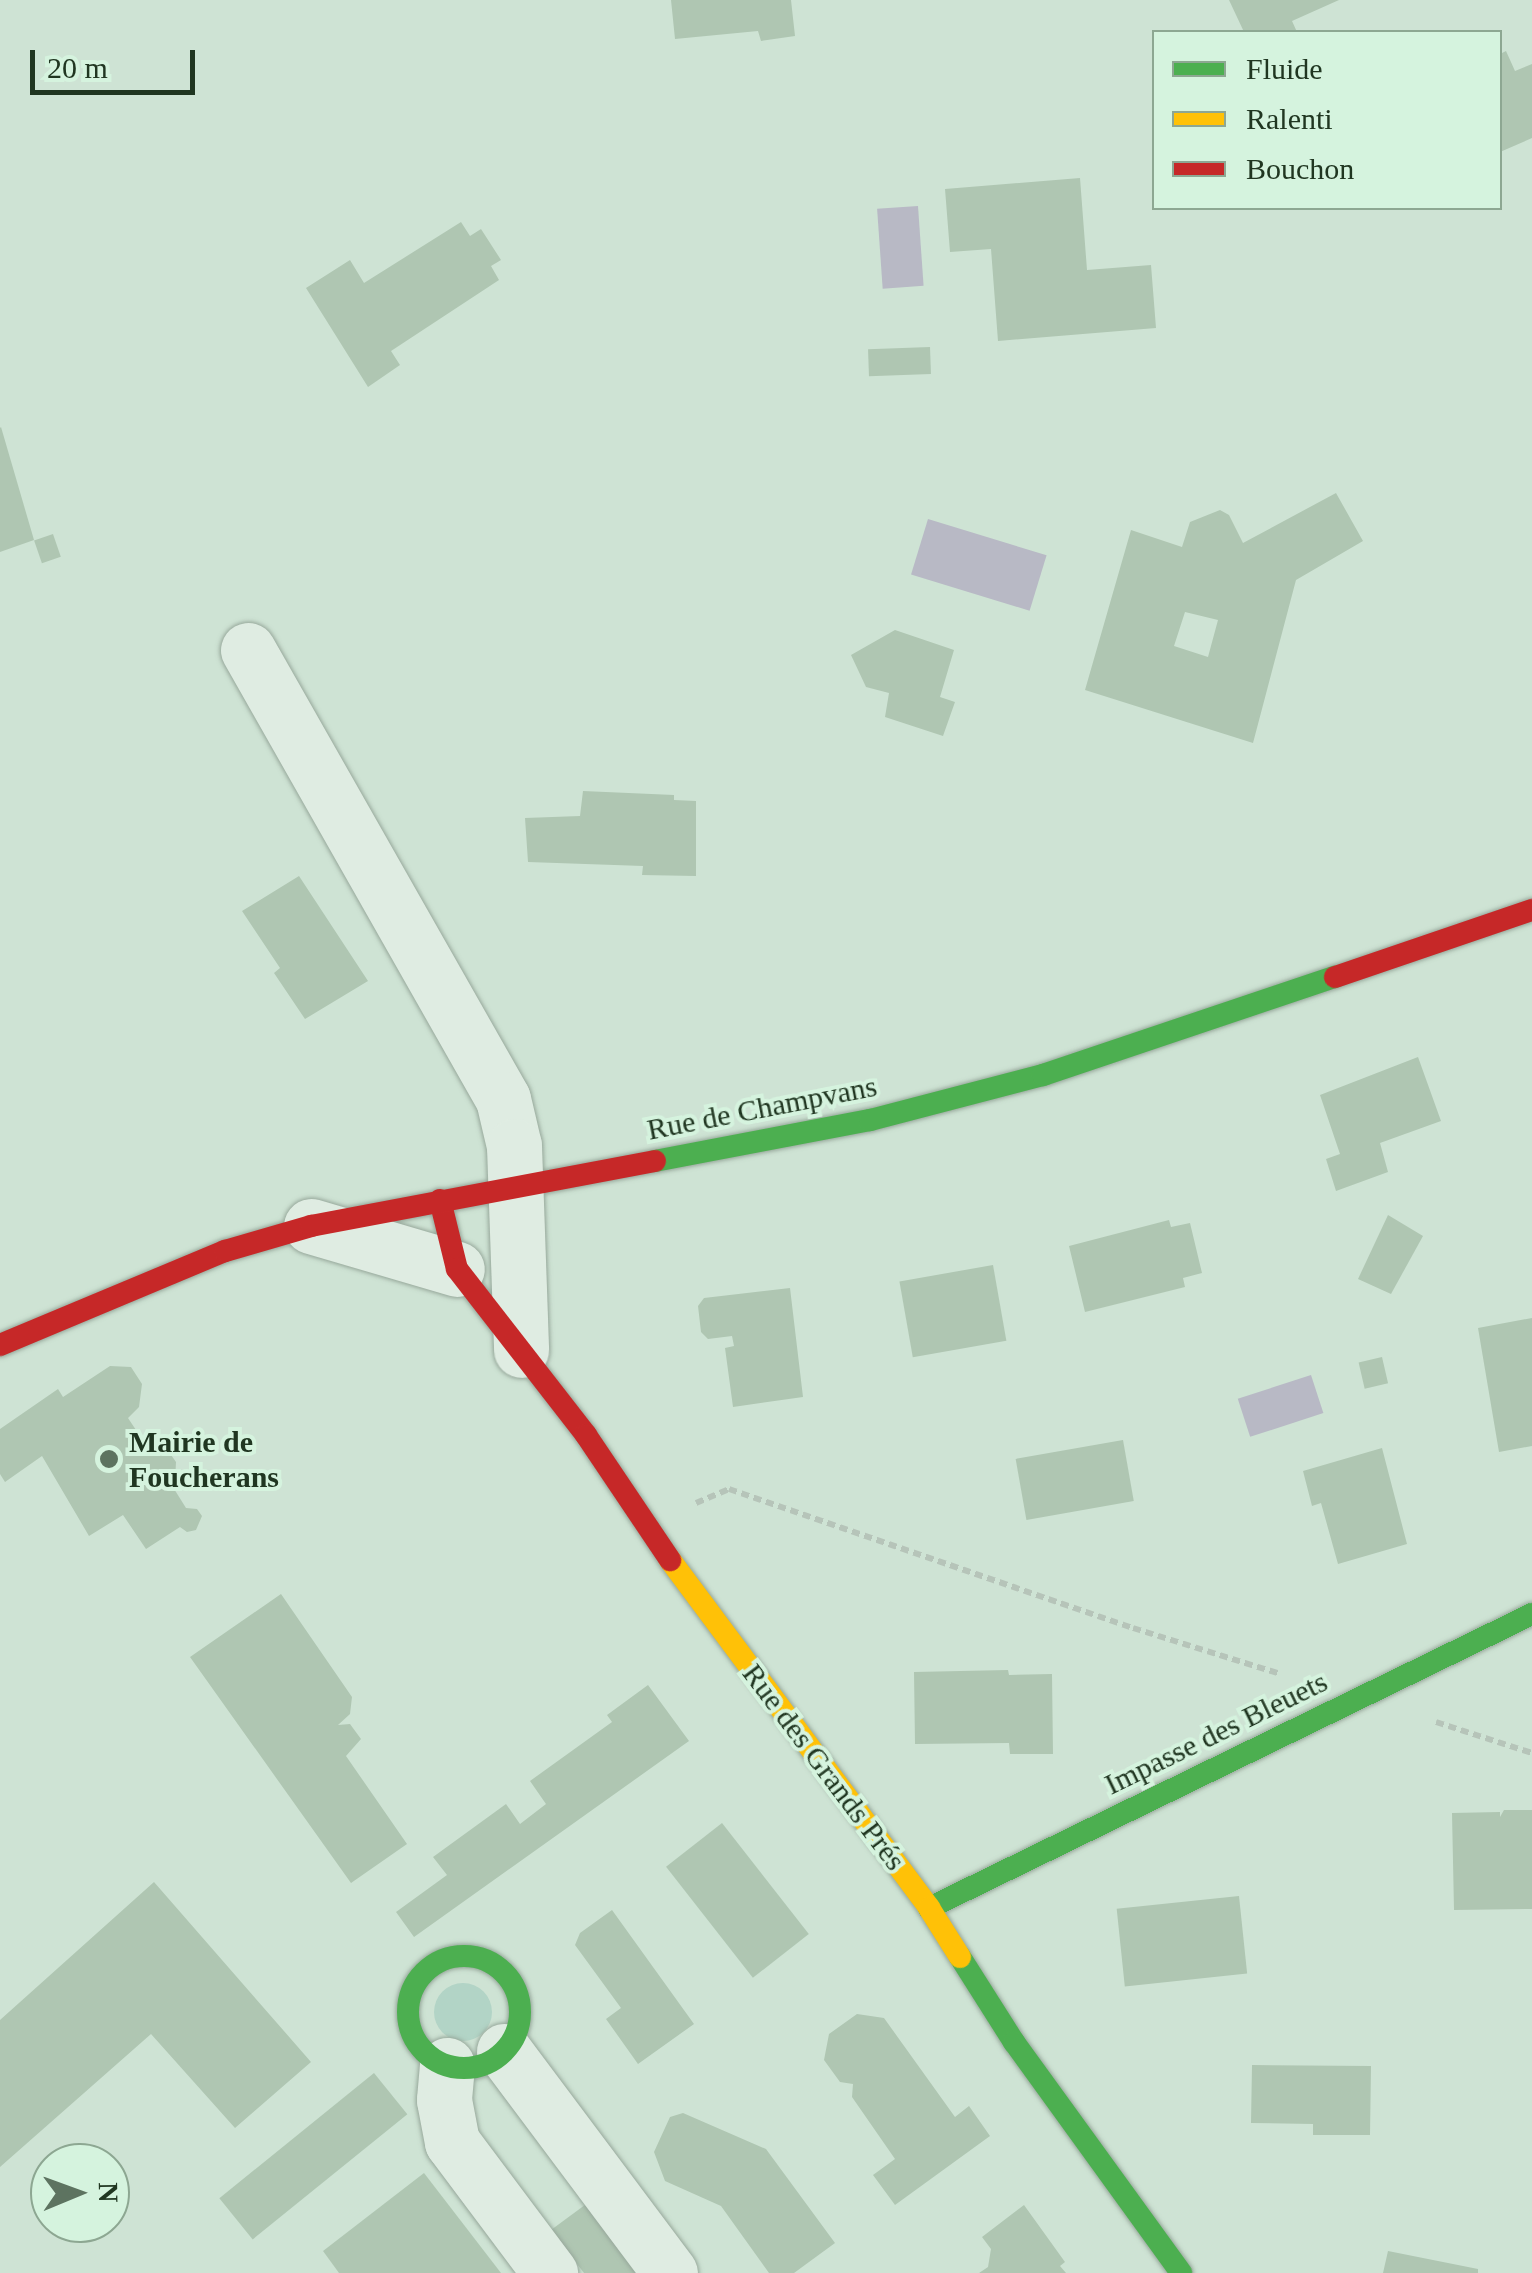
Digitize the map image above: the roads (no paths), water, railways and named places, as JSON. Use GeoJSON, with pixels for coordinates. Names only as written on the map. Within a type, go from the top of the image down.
{"type":"FeatureCollection","features":[{"type":"Feature","properties":{"kind":"street"},"geometry":{"type":"LineString","coordinates":[[248,650],[503,1100],[514,1146],[522,1350]]}},
{"type":"Feature","properties":{"kind":"street","name":"Rue de Champvans"},"geometry":{"type":"LineString","coordinates":[[0,1346],[226,1251],[311,1226],[870,1120],[1043,1075],[1532,910]]}},
{"type":"Feature","properties":{"kind":"street","name":"Rue des Grands Prés"},"geometry":{"type":"LineString","coordinates":[[440,1200],[457,1269],[586,1435],[644,1525],[929,1908],[1014,2042],[1181,2273]]}},
{"type":"Feature","properties":{"kind":"street"},"geometry":{"type":"LineString","coordinates":[[311,1226],[457,1269]]}},
{"type":"Feature","properties":{"kind":"street","name":"Impasse des Bleuets"},"geometry":{"type":"LineString","coordinates":[[929,1908],[1532,1614]]}},
{"type":"Feature","properties":{"kind":"street"},"geometry":{"type":"LineString","coordinates":[[454,1956],[492,1962],[518,1992],[518,2030],[504,2051],[476,2068],[447,2065],[425,2053],[414,2038],[408,2004],[424,1972],[454,1956]]}},
{"type":"Feature","properties":{"kind":"street"},"geometry":{"type":"LineString","coordinates":[[504,2051],[670,2273]]}},
{"type":"Feature","properties":{"kind":"street"},"geometry":{"type":"LineString","coordinates":[[447,2065],[444,2100],[452,2142],[550,2273]]}},
{"type":"Feature","properties":{"kind":"place","name":"Mairie de Foucherans"},"geometry":{"type":"Point","coordinates":[109,1459]}}]}
